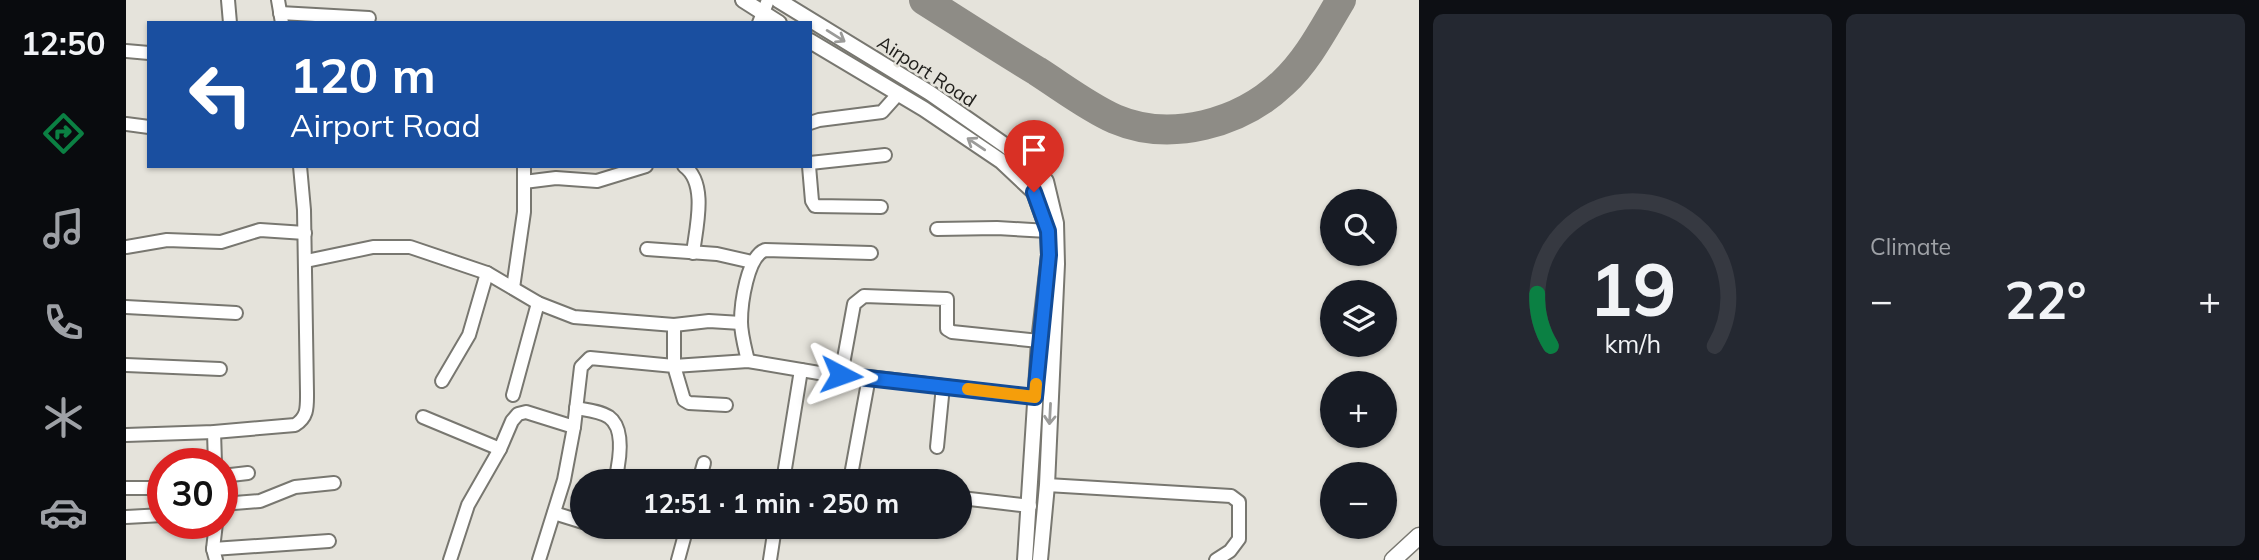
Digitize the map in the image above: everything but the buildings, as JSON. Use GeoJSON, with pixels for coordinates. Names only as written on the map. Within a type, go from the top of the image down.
{"type":"FeatureCollection","features":[{"type":"Feature","properties":{"kind":"main road"},"geometry":{"type":"LineString","coordinates":[[1393,560],[1417,543]]}},
{"type":"Feature","properties":{"kind":"street"},"geometry":{"type":"LineString","coordinates":[[228,0],[230,21]]}},
{"type":"Feature","properties":{"kind":"street"},"geometry":{"type":"LineString","coordinates":[[743,0],[763,12]]}},
{"type":"Feature","properties":{"kind":"street","name":"Airport Road"},"geometry":{"type":"LineString","coordinates":[[778,0],[930,93],[1006,146],[1046,181],[1056,223],[1057,264],[1041,560]]}},
{"type":"Feature","properties":{"kind":"street"},"geometry":{"type":"LineString","coordinates":[[280,12],[369,18]]}},
{"type":"Feature","properties":{"kind":"street","name":"Airport Road"},"geometry":{"type":"LineString","coordinates":[[812,42],[899,93],[1009,169],[1034,192],[1048,231],[1049,255],[1035,397],[1026,560]]}},
{"type":"Feature","properties":{"kind":"street"},"geometry":{"type":"LineString","coordinates":[[126,51],[147,53]]}},
{"type":"Feature","properties":{"kind":"street"},"geometry":{"type":"LineString","coordinates":[[812,122],[882,112],[899,93]]}},
{"type":"Feature","properties":{"kind":"street"},"geometry":{"type":"LineString","coordinates":[[126,124],[147,127]]}},
{"type":"Feature","properties":{"kind":"street"},"geometry":{"type":"LineString","coordinates":[[812,164],[886,155]]}},
{"type":"Feature","properties":{"kind":"street"},"geometry":{"type":"LineString","coordinates":[[126,435],[214,432],[295,425],[303,420],[307,410],[306,261],[300,168]]}},
{"type":"Feature","properties":{"kind":"street"},"geometry":{"type":"LineString","coordinates":[[513,288],[523,223],[524,168]]}},
{"type":"Feature","properties":{"kind":"street"},"geometry":{"type":"LineString","coordinates":[[524,182],[556,178],[597,181],[639,168]]}},
{"type":"Feature","properties":{"kind":"street"},"geometry":{"type":"LineString","coordinates":[[687,168],[691,171],[700,202],[693,253]]}},
{"type":"Feature","properties":{"kind":"street"},"geometry":{"type":"LineString","coordinates":[[810,168],[812,201],[815,206],[881,207]]}},
{"type":"Feature","properties":{"kind":"street"},"geometry":{"type":"LineString","coordinates":[[937,229],[1048,231]]}},
{"type":"Feature","properties":{"kind":"street"},"geometry":{"type":"LineString","coordinates":[[126,247],[167,240],[221,242],[260,230],[305,233]]}},
{"type":"Feature","properties":{"kind":"street"},"geometry":{"type":"LineString","coordinates":[[306,261],[373,247],[410,247],[487,273],[538,303],[574,317],[674,325],[709,321],[741,323]]}},
{"type":"Feature","properties":{"kind":"street"},"geometry":{"type":"LineString","coordinates":[[647,249],[717,254],[752,262]]}},
{"type":"Feature","properties":{"kind":"street"},"geometry":{"type":"LineString","coordinates":[[748,361],[741,323],[743,298],[752,262],[759,252],[871,253]]}},
{"type":"Feature","properties":{"kind":"street"},"geometry":{"type":"LineString","coordinates":[[442,381],[469,335],[487,273]]}},
{"type":"Feature","properties":{"kind":"street"},"geometry":{"type":"LineString","coordinates":[[841,375],[854,304],[864,296],[947,299],[947,329],[952,332],[1040,341]]}},
{"type":"Feature","properties":{"kind":"street"},"geometry":{"type":"LineString","coordinates":[[513,395],[538,303]]}},
{"type":"Feature","properties":{"kind":"street"},"geometry":{"type":"LineString","coordinates":[[126,307],[236,313]]}},
{"type":"Feature","properties":{"kind":"street"},"geometry":{"type":"LineString","coordinates":[[674,325],[674,366],[684,400],[726,405]]}},
{"type":"Feature","properties":{"kind":"street"},"geometry":{"type":"LineString","coordinates":[[539,560],[564,480],[581,368],[590,358],[674,366],[748,361],[841,375],[1035,397]]}},
{"type":"Feature","properties":{"kind":"street"},"geometry":{"type":"LineString","coordinates":[[126,365],[220,369]]}},
{"type":"Feature","properties":{"kind":"street"},"geometry":{"type":"LineString","coordinates":[[785,469],[802,370]]}},
{"type":"Feature","properties":{"kind":"street"},"geometry":{"type":"LineString","coordinates":[[852,469],[869,377]]}},
{"type":"Feature","properties":{"kind":"street"},"geometry":{"type":"LineString","coordinates":[[937,447],[943,386]]}},
{"type":"Feature","properties":{"kind":"street"},"geometry":{"type":"LineString","coordinates":[[576,408],[600,413],[617,427],[619,452],[617,469]]}},
{"type":"Feature","properties":{"kind":"street"},"geometry":{"type":"LineString","coordinates":[[450,560],[468,505],[518,414],[526,412],[574,427]]}},
{"type":"Feature","properties":{"kind":"street"},"geometry":{"type":"LineString","coordinates":[[423,417],[500,449]]}},
{"type":"Feature","properties":{"kind":"street"},"geometry":{"type":"LineString","coordinates":[[214,432],[214,448]]}},
{"type":"Feature","properties":{"kind":"street"},"geometry":{"type":"LineString","coordinates":[[702,469],[704,463]]}},
{"type":"Feature","properties":{"kind":"street"},"geometry":{"type":"LineString","coordinates":[[238,474],[248,473]]}},
{"type":"Feature","properties":{"kind":"street"},"geometry":{"type":"LineString","coordinates":[[238,503],[260,501],[295,487],[334,482]]}},
{"type":"Feature","properties":{"kind":"street"},"geometry":{"type":"LineString","coordinates":[[1047,485],[1231,496],[1239,502],[1239,539],[1230,551],[1216,560]]}},
{"type":"Feature","properties":{"kind":"street"},"geometry":{"type":"LineString","coordinates":[[126,488],[147,488]]}},
{"type":"Feature","properties":{"kind":"street"},"geometry":{"type":"LineString","coordinates":[[972,499],[1030,506]]}},
{"type":"Feature","properties":{"kind":"street"},"geometry":{"type":"LineString","coordinates":[[554,513],[570,518]]}},
{"type":"Feature","properties":{"kind":"street"},"geometry":{"type":"LineString","coordinates":[[126,517],[147,516]]}},
{"type":"Feature","properties":{"kind":"street"},"geometry":{"type":"LineString","coordinates":[[678,560],[684,539]]}},
{"type":"Feature","properties":{"kind":"street"},"geometry":{"type":"LineString","coordinates":[[770,560],[773,539]]}},
{"type":"Feature","properties":{"kind":"street"},"geometry":{"type":"LineString","coordinates":[[215,554],[329,541]]}},
{"type":"Feature","properties":{"kind":"taxiway"},"geometry":{"type":"LineString","coordinates":[[924,0],[1095,109],[1137,126],[1159,129],[1204,125],[1247,109],[1266,97],[1300,64],[1341,0]]}},
{"type":"Feature","properties":{"kind":"slow traffic"},"geometry":{"type":"LineString","coordinates":[[968,389],[1035,397],[1036,384]]}},
{"type":"Feature","properties":{"kind":"route"},"geometry":{"type":"LineString","coordinates":[[841,375],[1035,397],[1049,255],[1048,231],[1034,192]]}}]}
